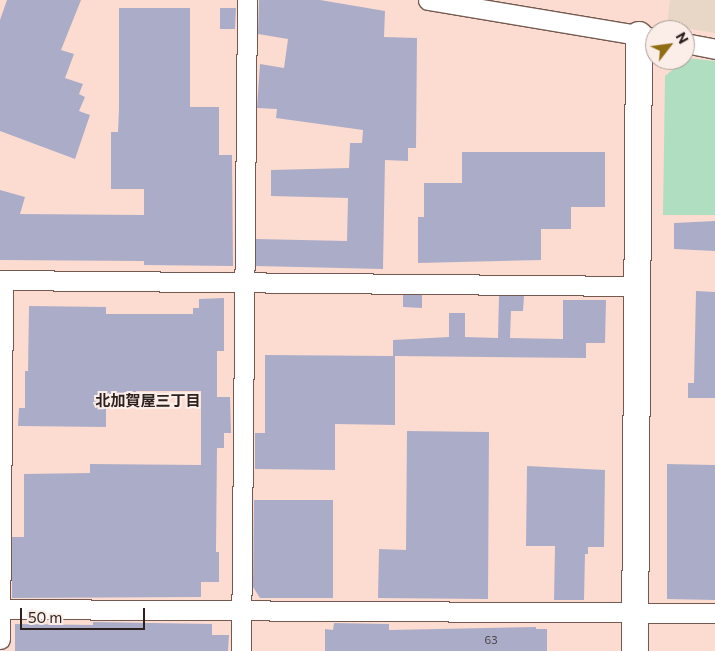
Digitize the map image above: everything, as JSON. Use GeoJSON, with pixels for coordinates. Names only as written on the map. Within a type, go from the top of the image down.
{"type":"FeatureCollection","features":[{"type":"Feature","properties":{"kind":"street"},"geometry":{"type":"LineString","coordinates":[[241,651],[247,0]]}},
{"type":"Feature","properties":{"kind":"street"},"geometry":{"type":"LineString","coordinates":[[428,0],[645,36]]}},
{"type":"Feature","properties":{"kind":"street"},"geometry":{"type":"LineString","coordinates":[[695,45],[715,48]]}},
{"type":"Feature","properties":{"kind":"street"},"geometry":{"type":"LineString","coordinates":[[635,651],[639,286],[646,70]]}},
{"type":"Feature","properties":{"kind":"street"},"geometry":{"type":"LineString","coordinates":[[0,639],[2,280],[639,286]]}},
{"type":"Feature","properties":{"kind":"street"},"geometry":{"type":"LineString","coordinates":[[0,609],[715,613]]}},
{"type":"Feature","properties":{"kind":"shaded area"},"geometry":{"type":"Polygon","coordinates":[[[670,0],[715,0],[715,33],[695,30],[695,20],[668,20],[670,0]]]}},
{"type":"Feature","properties":{"kind":"green space"},"geometry":{"type":"Polygon","coordinates":[[[695,59],[715,61],[715,215],[663,215],[665,76],[672,70],[695,70],[695,59]]]}},
{"type":"Feature","properties":{"kind":"building"},"geometry":{"type":"Polygon","coordinates":[[[7,0],[81,0],[61,50],[74,54],[65,78],[83,84],[79,94],[85,97],[79,111],[90,115],[75,159],[0,131],[0,20],[7,0]]]}},
{"type":"Feature","properties":{"kind":"building"},"geometry":{"type":"Polygon","coordinates":[[[259,0],[320,0],[385,11],[384,37],[417,38],[416,148],[408,148],[408,161],[385,160],[383,269],[256,266],[256,239],[347,241],[348,198],[271,196],[271,170],[349,168],[350,143],[362,143],[363,130],[276,118],[277,109],[257,108],[260,64],[284,68],[288,39],[258,34],[259,0]]]}},
{"type":"Feature","properties":{"kind":"building"},"geometry":{"type":"Polygon","coordinates":[[[119,8],[190,8],[190,107],[219,107],[219,155],[232,155],[233,266],[144,265],[144,261],[0,260],[0,190],[25,197],[20,214],[144,215],[144,189],[111,189],[111,132],[118,132],[119,8]]]}},
{"type":"Feature","properties":{"kind":"building"},"geometry":{"type":"Polygon","coordinates":[[[220,8],[236,8],[235,29],[220,29],[220,8]]]}},
{"type":"Feature","properties":{"kind":"building"},"geometry":{"type":"Polygon","coordinates":[[[462,152],[605,152],[605,207],[571,207],[571,229],[541,229],[541,260],[418,263],[418,217],[424,217],[424,183],[462,183],[462,152]]]}},
{"type":"Feature","properties":{"kind":"building"},"geometry":{"type":"Polygon","coordinates":[[[715,221],[715,251],[674,249],[674,223],[715,221]]]}},
{"type":"Feature","properties":{"kind":"building"},"geometry":{"type":"Polygon","coordinates":[[[696,291],[715,292],[715,398],[688,398],[688,383],[694,383],[696,291]]]}},
{"type":"Feature","properties":{"kind":"building"},"geometry":{"type":"Polygon","coordinates":[[[403,295],[422,295],[422,308],[403,307],[403,295]]]}},
{"type":"Feature","properties":{"kind":"building"},"geometry":{"type":"Polygon","coordinates":[[[499,296],[524,296],[523,311],[511,311],[510,338],[563,339],[563,300],[606,300],[605,343],[586,343],[586,358],[395,356],[395,425],[335,424],[335,470],[255,469],[255,433],[265,433],[265,355],[393,356],[393,340],[449,337],[449,313],[465,313],[465,337],[498,338],[499,296]]]}},
{"type":"Feature","properties":{"kind":"building"},"geometry":{"type":"Polygon","coordinates":[[[224,298],[224,351],[217,351],[217,397],[230,397],[231,433],[224,433],[224,448],[217,448],[216,552],[219,552],[219,582],[201,582],[201,597],[12,598],[12,537],[24,537],[24,474],[90,473],[90,464],[201,465],[201,391],[136,391],[136,396],[106,396],[106,427],[18,426],[19,408],[25,408],[25,371],[28,371],[29,306],[106,307],[106,314],[193,314],[193,308],[199,308],[199,299],[224,298]]]}},
{"type":"Feature","properties":{"kind":"building"},"geometry":{"type":"Polygon","coordinates":[[[407,431],[489,432],[488,599],[378,598],[379,549],[406,550],[407,431]]]}},
{"type":"Feature","properties":{"kind":"building"},"geometry":{"type":"Polygon","coordinates":[[[667,464],[715,465],[715,600],[667,599],[667,464]]]}},
{"type":"Feature","properties":{"kind":"building"},"geometry":{"type":"Polygon","coordinates":[[[527,466],[605,470],[604,547],[588,547],[588,554],[585,554],[584,600],[554,600],[555,546],[526,546],[527,466]]]}},
{"type":"Feature","properties":{"kind":"building"},"geometry":{"type":"Polygon","coordinates":[[[254,500],[333,500],[333,598],[260,598],[253,587],[254,500]]]}},
{"type":"Feature","properties":{"kind":"building"},"geometry":{"type":"Polygon","coordinates":[[[93,622],[212,624],[212,635],[229,635],[228,651],[15,651],[15,624],[93,625],[93,622]]]}},
{"type":"Feature","properties":{"kind":"building"},"geometry":{"type":"Polygon","coordinates":[[[334,623],[389,624],[389,630],[536,627],[536,629],[547,629],[547,651],[325,651],[325,629],[333,630],[334,623]]]}},
{"type":"Feature","properties":{"kind":"district","name":"北加賀屋三丁目"},"geometry":{"type":"Point","coordinates":[148,401]}}]}
